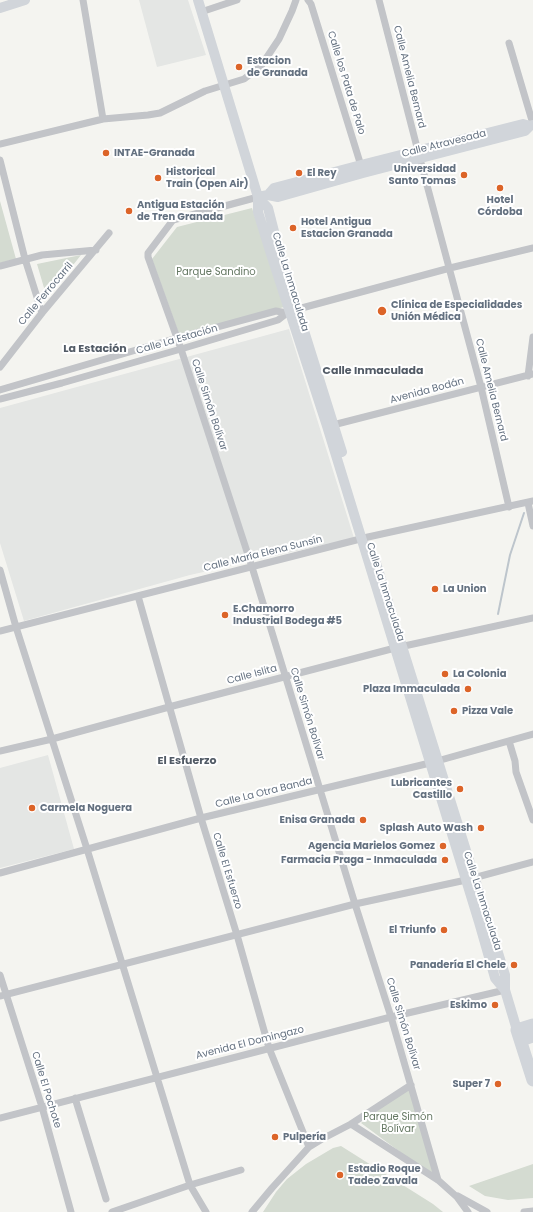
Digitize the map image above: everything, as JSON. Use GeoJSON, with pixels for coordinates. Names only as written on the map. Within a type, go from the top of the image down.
{"type":"FeatureCollection","features":[{"type":"Feature","properties":{"kind":"highway"},"geometry":{"type":"LineString","coordinates":[[533,1025],[524,1035],[533,1080]]}},
{"type":"Feature","properties":{"kind":"main road"},"geometry":{"type":"LineString","coordinates":[[0,8],[25,0]]}},
{"type":"Feature","properties":{"kind":"main road","name":"Calle La Inmaculada"},"geometry":{"type":"LineString","coordinates":[[198,0],[258,197],[258,212],[275,253],[291,311],[331,426],[470,878],[495,978],[505,990],[524,1035]]}},
{"type":"Feature","properties":{"kind":"main road","name":"Calle Atravesada"},"geometry":{"type":"LineString","coordinates":[[258,197],[268,195],[274,188],[313,183],[476,140],[523,124],[532,125]]}},
{"type":"Feature","properties":{"kind":"street"},"geometry":{"type":"LineString","coordinates":[[83,0],[103,119]]}},
{"type":"Feature","properties":{"kind":"street"},"geometry":{"type":"LineString","coordinates":[[201,12],[237,0]]}},
{"type":"Feature","properties":{"kind":"street"},"geometry":{"type":"LineString","coordinates":[[0,144],[103,119],[160,113],[205,91],[244,79],[261,66],[279,39],[296,0]]}},
{"type":"Feature","properties":{"kind":"street","name":"Calle los Pata de Palo"},"geometry":{"type":"LineString","coordinates":[[308,0],[311,4],[362,169]]}},
{"type":"Feature","properties":{"kind":"street","name":"Calle Amelia Bernard"},"geometry":{"type":"LineString","coordinates":[[379,0],[481,387],[509,507]]}},
{"type":"Feature","properties":{"kind":"street"},"geometry":{"type":"LineString","coordinates":[[509,43],[532,125]]}},
{"type":"Feature","properties":{"kind":"street"},"geometry":{"type":"LineString","coordinates":[[0,160],[25,259],[42,313]]}},
{"type":"Feature","properties":{"kind":"street","name":"Calle Atravesada"},"geometry":{"type":"LineString","coordinates":[[148,257],[148,253],[173,220],[258,197]]}},
{"type":"Feature","properties":{"kind":"street","name":"Calle Ferrocarril"},"geometry":{"type":"LineString","coordinates":[[0,367],[42,313],[109,234]]}},
{"type":"Feature","properties":{"kind":"street","name":"Calle La Estación"},"geometry":{"type":"LineString","coordinates":[[0,390],[177,338],[276,311],[291,311],[450,268],[533,248]]}},
{"type":"Feature","properties":{"kind":"street"},"geometry":{"type":"LineString","coordinates":[[0,266],[42,255],[96,250]]}},
{"type":"Feature","properties":{"kind":"street","name":"Calle Simón Bolívar"},"geometry":{"type":"LineString","coordinates":[[148,257],[181,349],[252,567],[319,790],[391,1017],[438,1180]]}},
{"type":"Feature","properties":{"kind":"street","name":"Calle La Estación"},"geometry":{"type":"LineString","coordinates":[[0,399],[62,383],[278,320],[291,311]]}},
{"type":"Feature","properties":{"kind":"street"},"geometry":{"type":"LineString","coordinates":[[531,375],[533,337]]}},
{"type":"Feature","properties":{"kind":"street"},"geometry":{"type":"LineString","coordinates":[[120,355],[124,365]]}},
{"type":"Feature","properties":{"kind":"street"},"geometry":{"type":"LineString","coordinates":[[60,373],[62,383]]}},
{"type":"Feature","properties":{"kind":"street","name":"Avenida Bodán"},"geometry":{"type":"LineString","coordinates":[[331,426],[531,375]]}},
{"type":"Feature","properties":{"kind":"street"},"geometry":{"type":"LineString","coordinates":[[530,502],[533,526]]}},
{"type":"Feature","properties":{"kind":"street","name":"Calle María Elena Sunsín"},"geometry":{"type":"LineString","coordinates":[[0,631],[365,538],[530,502]]}},
{"type":"Feature","properties":{"kind":"street"},"geometry":{"type":"LineString","coordinates":[[0,570],[16,627],[87,849],[190,1185],[206,1212]]}},
{"type":"Feature","properties":{"kind":"street","name":"Calle El Esfuerzo"},"geometry":{"type":"LineString","coordinates":[[138,596],[201,818],[237,934],[269,1048],[309,1148]]}},
{"type":"Feature","properties":{"kind":"street","name":"Calle Islita"},"geometry":{"type":"LineString","coordinates":[[0,751],[52,739],[399,647],[533,618]]}},
{"type":"Feature","properties":{"kind":"street","name":"Calle La Otra Banda"},"geometry":{"type":"LineString","coordinates":[[0,873],[201,818],[434,761],[531,734]]}},
{"type":"Feature","properties":{"kind":"street"},"geometry":{"type":"LineString","coordinates":[[509,741],[515,761],[516,772],[533,820]]}},
{"type":"Feature","properties":{"kind":"street"},"geometry":{"type":"LineString","coordinates":[[3,995],[355,904],[533,862]]}},
{"type":"Feature","properties":{"kind":"street","name":"Calle El Pochote"},"geometry":{"type":"LineString","coordinates":[[0,975],[3,995],[42,1107],[71,1212]]}},
{"type":"Feature","properties":{"kind":"street","name":"Avenida El Domingazo"},"geometry":{"type":"LineString","coordinates":[[0,1118],[391,1017],[505,990]]}},
{"type":"Feature","properties":{"kind":"street"},"geometry":{"type":"LineString","coordinates":[[252,1212],[309,1148],[322,1139],[351,1124],[411,1085]]}},
{"type":"Feature","properties":{"kind":"street"},"geometry":{"type":"LineString","coordinates":[[75,1098],[106,1199]]}},
{"type":"Feature","properties":{"kind":"street"},"geometry":{"type":"LineString","coordinates":[[351,1124],[438,1180],[452,1193],[468,1212]]}},
{"type":"Feature","properties":{"kind":"street"},"geometry":{"type":"LineString","coordinates":[[112,1212],[190,1185],[241,1170]]}},
{"type":"Feature","properties":{"kind":"street"},"geometry":{"type":"LineString","coordinates":[[452,1193],[487,1212]]}},
{"type":"Feature","properties":{"kind":"street"},"geometry":{"type":"LineString","coordinates":[[524,1212],[532,1211]]}},
{"type":"Feature","properties":{"kind":"shaded area"},"geometry":{"type":"Polygon","coordinates":[[[139,0],[188,0],[206,55],[157,67],[139,0]]]}},
{"type":"Feature","properties":{"kind":"shaded area"},"geometry":{"type":"Polygon","coordinates":[[[289,329],[354,538],[190,575],[24,621],[0,543],[0,408],[289,329]]]}},
{"type":"Feature","properties":{"kind":"shaded area","name":"Carmela Noguera"},"geometry":{"type":"Polygon","coordinates":[[[48,755],[74,849],[0,868],[0,768],[48,755]]]}},
{"type":"Feature","properties":{"kind":"green space"},"geometry":{"type":"Polygon","coordinates":[[[0,201],[16,259],[0,263],[0,201]]]}},
{"type":"Feature","properties":{"kind":"green space","name":"Parque Sandino"},"geometry":{"type":"Polygon","coordinates":[[[252,208],[284,307],[180,337],[152,259],[177,227],[252,208]]]}},
{"type":"Feature","properties":{"kind":"green space"},"geometry":{"type":"Polygon","coordinates":[[[81,255],[47,298],[37,264],[81,255]]]}},
{"type":"Feature","properties":{"kind":"green space","name":"Parque Simón Bolívar"},"geometry":{"type":"Polygon","coordinates":[[[410,1086],[438,1180],[361,1123],[410,1086]]]}},
{"type":"Feature","properties":{"kind":"green space","name":"Estadio Roque Tadeo Zavala"},"geometry":{"type":"Polygon","coordinates":[[[341,1146],[433,1204],[443,1212],[263,1212],[276,1192],[287,1179],[306,1164],[333,1148],[341,1146]]]}},
{"type":"Feature","properties":{"kind":"green space"},"geometry":{"type":"Polygon","coordinates":[[[533,1164],[533,1198],[508,1200],[485,1196],[469,1186],[533,1164]]]}},
{"type":"Feature","properties":{"kind":"waterway"},"geometry":{"type":"LineString","coordinates":[[498,614],[510,555],[524,513]]}},
{"type":"Feature","properties":{"kind":"place","name":"Estacion de Granada"},"geometry":{"type":"Point","coordinates":[239,67]}},
{"type":"Feature","properties":{"kind":"place","name":"INTAE-Granada"},"geometry":{"type":"Point","coordinates":[106,153]}},
{"type":"Feature","properties":{"kind":"place","name":"El Rey"},"geometry":{"type":"Point","coordinates":[299,173]}},
{"type":"Feature","properties":{"kind":"place","name":"Universidad Santo Tomas"},"geometry":{"type":"Point","coordinates":[464,175]}},
{"type":"Feature","properties":{"kind":"place","name":"Historical Train (Open Air)"},"geometry":{"type":"Point","coordinates":[158,178]}},
{"type":"Feature","properties":{"kind":"place","name":"Hotel Córdoba"},"geometry":{"type":"Point","coordinates":[500,188]}},
{"type":"Feature","properties":{"kind":"place","name":"Antigua Estación de Tren Granada"},"geometry":{"type":"Point","coordinates":[129,211]}},
{"type":"Feature","properties":{"kind":"place","name":"Hotel Antigua Estacion Granada"},"geometry":{"type":"Point","coordinates":[293,228]}},
{"type":"Feature","properties":{"kind":"place","name":"Clínica de Especialidades Unión Médica"},"geometry":{"type":"Point","coordinates":[382,311]}},
{"type":"Feature","properties":{"kind":"place","name":"La Union"},"geometry":{"type":"Point","coordinates":[435,589]}},
{"type":"Feature","properties":{"kind":"place","name":"E.Chamorro Industrial Bodega #5"},"geometry":{"type":"Point","coordinates":[225,615]}},
{"type":"Feature","properties":{"kind":"place","name":"La Colonia"},"geometry":{"type":"Point","coordinates":[445,674]}},
{"type":"Feature","properties":{"kind":"place","name":"Plaza Immaculada"},"geometry":{"type":"Point","coordinates":[468,689]}},
{"type":"Feature","properties":{"kind":"place","name":"Pizza Vale"},"geometry":{"type":"Point","coordinates":[454,711]}},
{"type":"Feature","properties":{"kind":"place","name":"Lubricantes Castillo"},"geometry":{"type":"Point","coordinates":[460,789]}},
{"type":"Feature","properties":{"kind":"place","name":"Carmela Noguera"},"geometry":{"type":"Point","coordinates":[32,808]}},
{"type":"Feature","properties":{"kind":"place","name":"Enisa Granada"},"geometry":{"type":"Point","coordinates":[363,820]}},
{"type":"Feature","properties":{"kind":"place","name":"Splash Auto Wash"},"geometry":{"type":"Point","coordinates":[481,828]}},
{"type":"Feature","properties":{"kind":"place","name":"Agencia Marielos Gomez"},"geometry":{"type":"Point","coordinates":[443,846]}},
{"type":"Feature","properties":{"kind":"place","name":"Farmacia Praga - Inmaculada"},"geometry":{"type":"Point","coordinates":[445,860]}},
{"type":"Feature","properties":{"kind":"place","name":"El Triunfo"},"geometry":{"type":"Point","coordinates":[444,930]}},
{"type":"Feature","properties":{"kind":"place","name":"Panadería El Chele"},"geometry":{"type":"Point","coordinates":[514,965]}},
{"type":"Feature","properties":{"kind":"place","name":"Eskimo"},"geometry":{"type":"Point","coordinates":[495,1005]}},
{"type":"Feature","properties":{"kind":"place","name":"Super 7"},"geometry":{"type":"Point","coordinates":[498,1084]}},
{"type":"Feature","properties":{"kind":"place","name":"Pulpería"},"geometry":{"type":"Point","coordinates":[275,1137]}},
{"type":"Feature","properties":{"kind":"place","name":"Estadio Roque Tadeo Zavala"},"geometry":{"type":"Point","coordinates":[340,1175]}},
{"type":"Feature","properties":{"kind":"district","name":"La Estación"},"geometry":{"type":"Point","coordinates":[95,349]}},
{"type":"Feature","properties":{"kind":"district","name":"Calle Inmaculada"},"geometry":{"type":"Point","coordinates":[373,371]}},
{"type":"Feature","properties":{"kind":"district","name":"El Esfuerzo"},"geometry":{"type":"Point","coordinates":[187,761]}}]}
